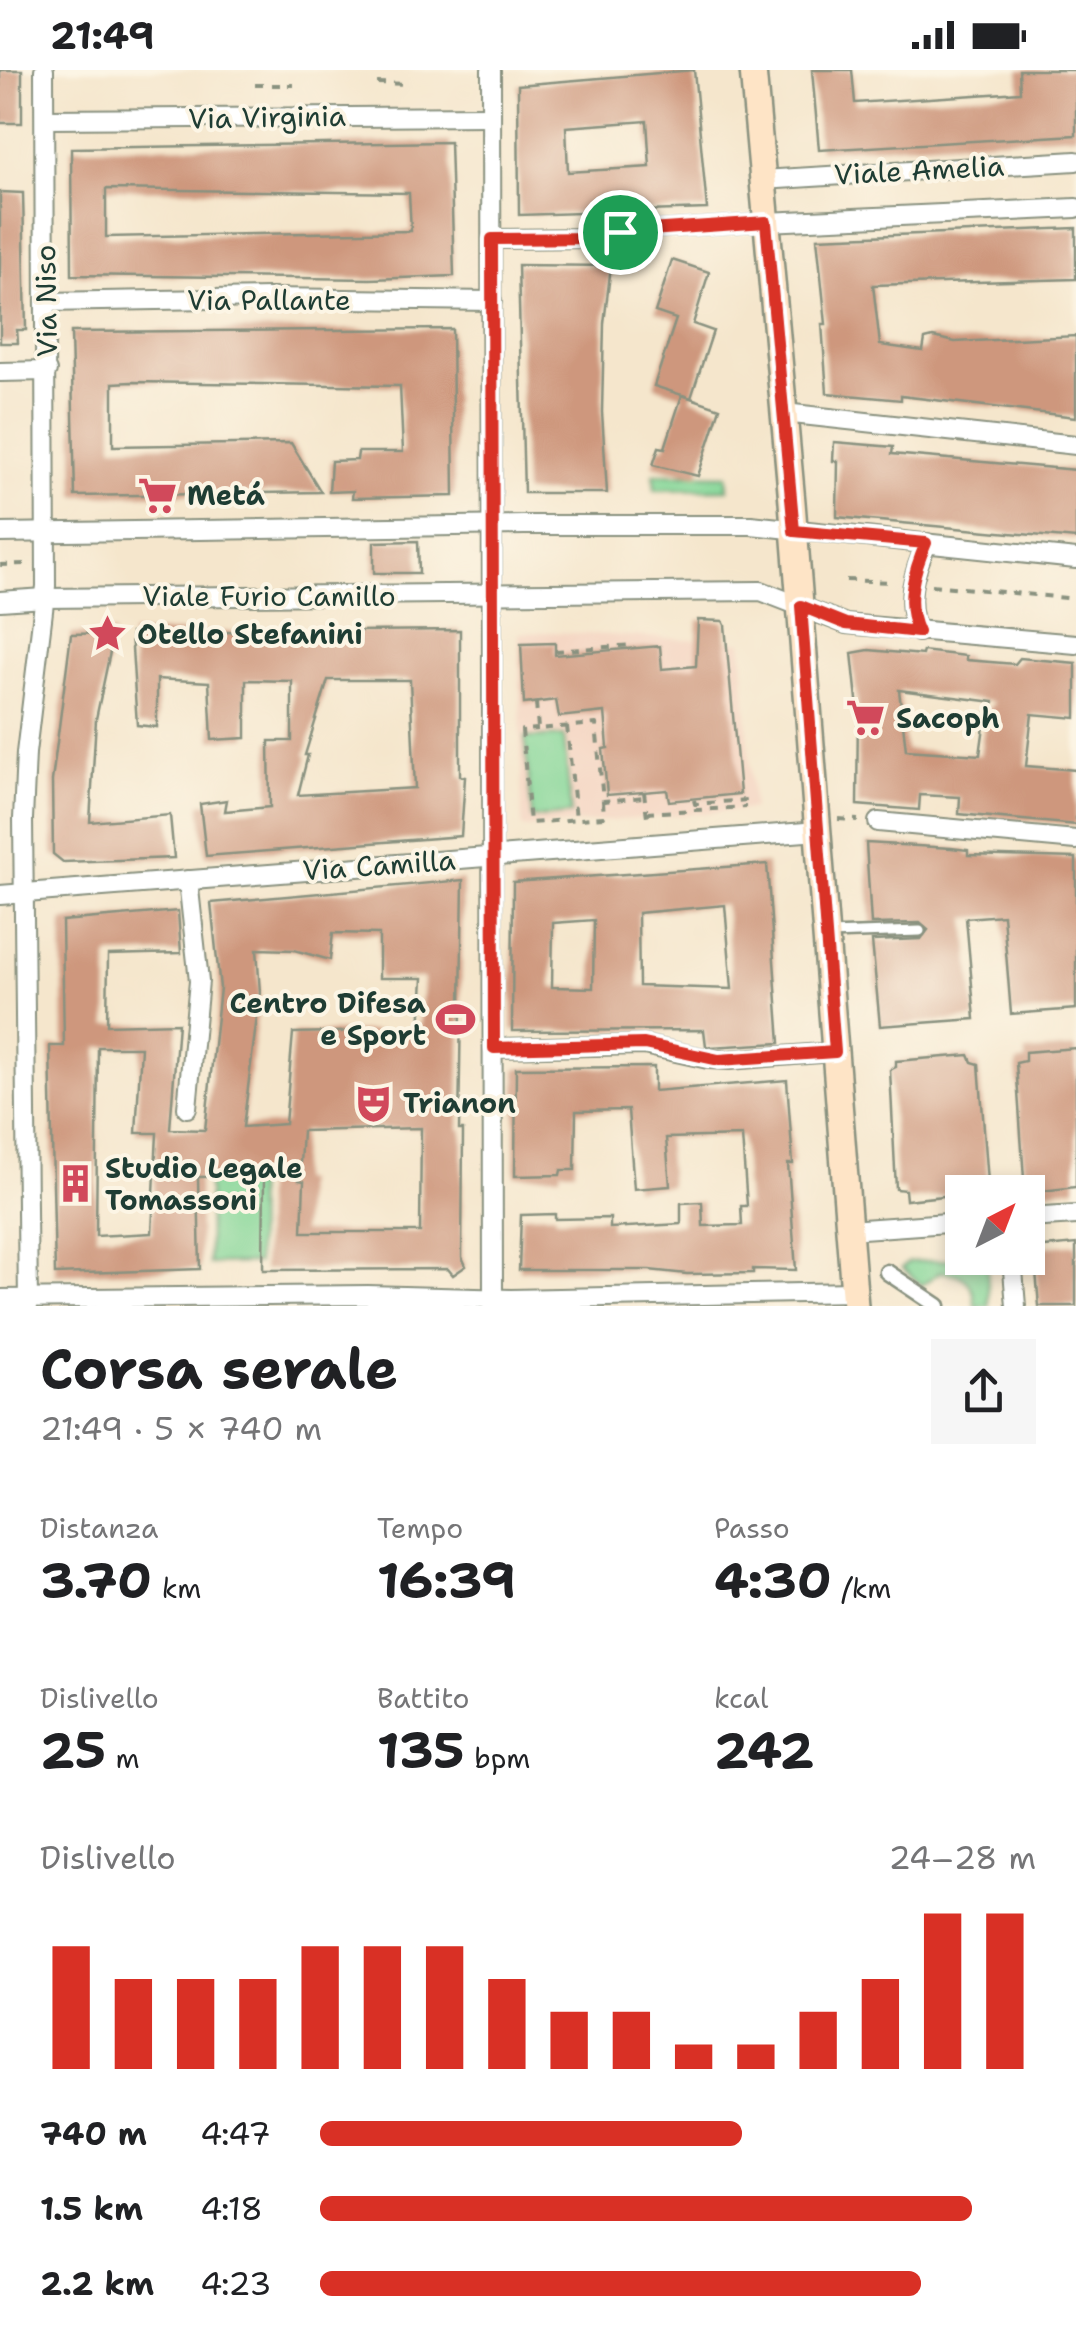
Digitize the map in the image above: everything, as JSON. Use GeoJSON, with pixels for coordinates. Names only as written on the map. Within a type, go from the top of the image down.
{"type":"FeatureCollection","features":[{"type":"Feature","properties":{"kind":"main road"},"geometry":{"type":"LineString","coordinates":[[753,70],[801,606],[854,1299]]}},
{"type":"Feature","properties":{"kind":"street","name":"Via Niso"},"geometry":{"type":"LineString","coordinates":[[44,70],[47,532]]}},
{"type":"Feature","properties":{"kind":"street"},"geometry":{"type":"LineString","coordinates":[[491,70],[493,1302]]}},
{"type":"Feature","properties":{"kind":"street","name":"Via Virginia"},"geometry":{"type":"LineString","coordinates":[[45,119],[490,116]]}},
{"type":"Feature","properties":{"kind":"street","name":"Viale Amelia"},"geometry":{"type":"LineString","coordinates":[[762,180],[1076,161]]}},
{"type":"Feature","properties":{"kind":"street","name":"Viale Amelia"},"geometry":{"type":"LineString","coordinates":[[766,222],[1076,208]]}},
{"type":"Feature","properties":{"kind":"street"},"geometry":{"type":"LineString","coordinates":[[492,239],[596,238],[620,232],[766,222]]}},
{"type":"Feature","properties":{"kind":"street","name":"Via Pallante"},"geometry":{"type":"LineString","coordinates":[[46,302],[492,300]]}},
{"type":"Feature","properties":{"kind":"street"},"geometry":{"type":"LineString","coordinates":[[0,372],[47,371]]}},
{"type":"Feature","properties":{"kind":"street"},"geometry":{"type":"LineString","coordinates":[[784,413],[1076,445]]}},
{"type":"Feature","properties":{"kind":"street"},"geometry":{"type":"LineString","coordinates":[[0,532],[750,525],[1076,558]]}},
{"type":"Feature","properties":{"kind":"street"},"geometry":{"type":"LineString","coordinates":[[28,1302],[24,770],[45,598],[47,532]]}},
{"type":"Feature","properties":{"kind":"street"},"geometry":{"type":"LineString","coordinates":[[918,632],[912,611],[913,583],[926,543]]}},
{"type":"Feature","properties":{"kind":"street","name":"Viale Furio Camillo"},"geometry":{"type":"LineString","coordinates":[[0,601],[761,591],[846,624],[1076,644]]}},
{"type":"Feature","properties":{"kind":"street"},"geometry":{"type":"LineString","coordinates":[[878,822],[1076,840]]}},
{"type":"Feature","properties":{"kind":"street","name":"Via Camilla"},"geometry":{"type":"LineString","coordinates":[[0,895],[492,856],[817,824]]}},
{"type":"Feature","properties":{"kind":"street"},"geometry":{"type":"LineString","coordinates":[[186,1108],[199,993],[188,880]]}},
{"type":"Feature","properties":{"kind":"street"},"geometry":{"type":"LineString","coordinates":[[494,1048],[644,1044],[719,1060],[835,1052]]}},
{"type":"Feature","properties":{"kind":"street"},"geometry":{"type":"LineString","coordinates":[[1045,1217],[1076,1215]]}},
{"type":"Feature","properties":{"kind":"street"},"geometry":{"type":"LineString","coordinates":[[848,1230],[945,1223]]}},
{"type":"Feature","properties":{"kind":"street"},"geometry":{"type":"LineString","coordinates":[[887,1272],[938,1306]]}},
{"type":"Feature","properties":{"kind":"street"},"geometry":{"type":"LineString","coordinates":[[1013,1275],[1016,1306]]}},
{"type":"Feature","properties":{"kind":"street"},"geometry":{"type":"LineString","coordinates":[[0,1298],[28,1302],[854,1299]]}},
{"type":"Feature","properties":{"kind":"lane"},"geometry":{"type":"LineString","coordinates":[[826,934],[920,931]]}},
{"type":"Feature","properties":{"kind":"path"},"geometry":{"type":"LineString","coordinates":[[376,83],[408,84]]}},
{"type":"Feature","properties":{"kind":"path"},"geometry":{"type":"LineString","coordinates":[[255,85],[263,85]]}},
{"type":"Feature","properties":{"kind":"path"},"geometry":{"type":"LineString","coordinates":[[272,85],[294,85]]}},
{"type":"Feature","properties":{"kind":"path"},"geometry":{"type":"LineString","coordinates":[[846,580],[1076,599]]}},
{"type":"Feature","properties":{"kind":"path"},"geometry":{"type":"LineString","coordinates":[[555,652],[633,645],[634,648]]}},
{"type":"Feature","properties":{"kind":"path"},"geometry":{"type":"LineString","coordinates":[[536,702],[538,729]]}},
{"type":"Feature","properties":{"kind":"path"},"geometry":{"type":"LineString","coordinates":[[596,724],[604,816],[530,823],[522,730],[567,726],[596,724]]}},
{"type":"Feature","properties":{"kind":"path"},"geometry":{"type":"LineString","coordinates":[[567,726],[576,819]]}},
{"type":"Feature","properties":{"kind":"path"},"geometry":{"type":"LineString","coordinates":[[603,801],[645,795],[647,815],[746,804],[695,804],[694,800]]}},
{"type":"Feature","properties":{"kind":"path"},"geometry":{"type":"LineString","coordinates":[[817,824],[878,822]]}},
{"type":"Feature","properties":{"kind":"shaded area"},"geometry":{"type":"Polygon","coordinates":[[[519,633],[742,642],[753,809],[522,828],[519,633]]]}},
{"type":"Feature","properties":{"kind":"green space"},"geometry":{"type":"Polygon","coordinates":[[[654,474],[727,475],[728,489],[655,490],[654,474]]]}},
{"type":"Feature","properties":{"kind":"green space"},"geometry":{"type":"Polygon","coordinates":[[[564,736],[571,814],[532,818],[525,738],[564,736]]]}},
{"type":"Feature","properties":{"kind":"green space"},"geometry":{"type":"Polygon","coordinates":[[[208,1178],[256,1178],[257,1263],[209,1264],[208,1178]]]}},
{"type":"Feature","properties":{"kind":"green space"},"geometry":{"type":"Polygon","coordinates":[[[945,1260],[945,1273],[922,1285],[902,1268],[909,1262],[945,1260]]]}},
{"type":"Feature","properties":{"kind":"green space"},"geometry":{"type":"Polygon","coordinates":[[[957,1275],[987,1275],[989,1306],[975,1306],[973,1291],[957,1275]]]}},
{"type":"Feature","properties":{"kind":"building"},"geometry":{"type":"Polygon","coordinates":[[[0,70],[22,70],[22,123],[0,123],[0,70]]]}},
{"type":"Feature","properties":{"kind":"building"},"geometry":{"type":"Polygon","coordinates":[[[694,70],[707,209],[519,215],[518,85],[694,70]],[[647,121],[566,127],[568,172],[650,167],[647,121]]]}},
{"type":"Feature","properties":{"kind":"building"},"geometry":{"type":"Polygon","coordinates":[[[812,70],[852,70],[855,103],[1020,92],[1019,70],[1076,70],[1076,135],[819,150],[812,70]]]}},
{"type":"Feature","properties":{"kind":"building"},"geometry":{"type":"Polygon","coordinates":[[[450,142],[454,276],[370,279],[72,275],[71,148],[450,142]],[[106,189],[106,237],[411,231],[409,193],[106,189]]]}},
{"type":"Feature","properties":{"kind":"building"},"geometry":{"type":"Polygon","coordinates":[[[0,192],[23,193],[26,330],[17,330],[18,343],[0,343],[0,192]]]}},
{"type":"Feature","properties":{"kind":"building"},"geometry":{"type":"Polygon","coordinates":[[[1076,228],[1076,279],[873,285],[880,345],[923,351],[925,339],[933,337],[955,342],[1076,336],[1076,417],[901,396],[901,400],[827,393],[822,324],[826,324],[817,238],[1076,228]]]}},
{"type":"Feature","properties":{"kind":"building"},"geometry":{"type":"Polygon","coordinates":[[[672,260],[709,272],[693,324],[713,331],[691,398],[654,386],[676,319],[655,312],[672,260]]]}},
{"type":"Feature","properties":{"kind":"building"},"geometry":{"type":"Polygon","coordinates":[[[518,265],[611,266],[604,323],[602,412],[607,493],[524,493],[518,265]]]}},
{"type":"Feature","properties":{"kind":"building"},"geometry":{"type":"Polygon","coordinates":[[[452,329],[454,496],[352,498],[353,491],[329,492],[331,461],[357,460],[358,452],[403,452],[400,386],[132,382],[113,383],[113,446],[291,443],[321,492],[75,496],[71,332],[452,329]]]}},
{"type":"Feature","properties":{"kind":"building"},"geometry":{"type":"Polygon","coordinates":[[[682,395],[720,408],[698,476],[653,465],[659,447],[665,448],[682,395]]]}},
{"type":"Feature","properties":{"kind":"building"},"geometry":{"type":"Polygon","coordinates":[[[834,442],[893,447],[892,454],[1076,470],[1076,539],[837,517],[838,461],[833,461],[834,442]]]}},
{"type":"Feature","properties":{"kind":"building"},"geometry":{"type":"Polygon","coordinates":[[[418,541],[419,573],[374,573],[374,542],[418,541]]]}},
{"type":"Feature","properties":{"kind":"building"},"geometry":{"type":"Polygon","coordinates":[[[698,620],[723,621],[725,625],[740,794],[669,801],[667,790],[607,795],[605,712],[559,717],[556,700],[524,704],[521,644],[555,643],[555,655],[660,646],[662,669],[696,666],[698,620]]]}},
{"type":"Feature","properties":{"kind":"building"},"geometry":{"type":"Polygon","coordinates":[[[460,630],[460,776],[465,777],[461,836],[206,856],[200,804],[227,800],[225,811],[270,807],[269,741],[292,741],[292,681],[246,680],[246,738],[212,740],[209,682],[157,679],[157,727],[137,725],[131,633],[460,630]],[[328,680],[305,755],[298,795],[415,788],[410,680],[328,680]]]}},
{"type":"Feature","properties":{"kind":"building"},"geometry":{"type":"Polygon","coordinates":[[[114,633],[96,719],[90,822],[170,815],[174,858],[63,862],[53,854],[52,781],[71,634],[114,633]]]}},
{"type":"Feature","properties":{"kind":"building"},"geometry":{"type":"Polygon","coordinates":[[[869,650],[922,655],[923,651],[1015,664],[1020,658],[1076,663],[1076,718],[1032,714],[1026,766],[1076,770],[1076,825],[959,814],[960,797],[920,795],[919,810],[857,805],[858,709],[852,653],[869,650]],[[899,690],[906,750],[980,755],[986,712],[994,702],[899,690]]]}},
{"type":"Feature","properties":{"kind":"building"},"geometry":{"type":"Polygon","coordinates":[[[866,843],[968,850],[968,855],[1076,858],[1076,1009],[1011,1014],[1003,915],[966,918],[975,1019],[880,1026],[872,941],[921,939],[928,930],[920,923],[871,924],[866,843]]]}},
{"type":"Feature","properties":{"kind":"building"},"geometry":{"type":"Polygon","coordinates":[[[767,864],[780,1043],[710,1047],[706,1046],[704,1030],[512,1031],[513,882],[767,864]],[[725,905],[638,913],[639,986],[732,989],[725,905]],[[594,920],[553,923],[552,987],[593,988],[594,920]]]}},
{"type":"Feature","properties":{"kind":"building"},"geometry":{"type":"Polygon","coordinates":[[[463,880],[459,1130],[463,1130],[462,1257],[466,1266],[453,1275],[448,1269],[263,1270],[264,1176],[198,1177],[200,1269],[55,1274],[50,1046],[64,1046],[62,921],[178,911],[181,953],[108,955],[107,1025],[178,1023],[170,1129],[205,1130],[220,988],[211,903],[463,880]],[[333,933],[330,960],[294,950],[257,949],[260,993],[243,1127],[285,1124],[293,1033],[420,1030],[423,978],[379,978],[379,934],[333,933]],[[98,1047],[96,1236],[152,1233],[157,1133],[136,1133],[141,1047],[98,1047]],[[421,1128],[302,1131],[302,1232],[420,1232],[421,1128]]]}},
{"type":"Feature","properties":{"kind":"building"},"geometry":{"type":"Polygon","coordinates":[[[1076,1048],[1076,1187],[1045,1191],[1045,1175],[1024,1175],[1016,1063],[1025,1061],[1025,1052],[1076,1048]]]}},
{"type":"Feature","properties":{"kind":"building"},"geometry":{"type":"Polygon","coordinates":[[[969,1055],[972,1062],[979,1064],[987,1175],[945,1175],[945,1196],[906,1200],[905,1190],[896,1189],[890,1070],[896,1067],[896,1061],[969,1055]]]}},
{"type":"Feature","properties":{"kind":"building"},"geometry":{"type":"Polygon","coordinates":[[[654,1067],[654,1091],[787,1080],[796,1270],[687,1274],[649,1270],[519,1270],[521,1215],[610,1218],[610,1228],[681,1224],[681,1203],[702,1202],[703,1226],[742,1225],[741,1206],[747,1206],[742,1136],[666,1138],[670,1186],[634,1189],[628,1110],[576,1111],[575,1170],[561,1170],[560,1175],[515,1176],[516,1068],[654,1067]]]}},
{"type":"Feature","properties":{"kind":"building"},"geometry":{"type":"Polygon","coordinates":[[[1076,1244],[1076,1306],[1039,1306],[1036,1275],[1045,1275],[1045,1247],[1076,1244]]]}},
{"type":"Feature","properties":{"kind":"place","name":"Metá"},"geometry":{"type":"Point","coordinates":[157,495]}},
{"type":"Feature","properties":{"kind":"place","name":"Otello Stefanini"},"geometry":{"type":"Point","coordinates":[107,634]}},
{"type":"Feature","properties":{"kind":"place","name":"Sacoph"},"geometry":{"type":"Point","coordinates":[866,718]}},
{"type":"Feature","properties":{"kind":"place","name":"Centro Difesa e Sport"},"geometry":{"type":"Point","coordinates":[456,1019]}},
{"type":"Feature","properties":{"kind":"place","name":"Trianon"},"geometry":{"type":"Point","coordinates":[373,1103]}},
{"type":"Feature","properties":{"kind":"place","name":"Studio Legale Tomassoni"},"geometry":{"type":"Point","coordinates":[75,1184]}},
{"type":"Feature","properties":{"kind":"route"},"geometry":{"type":"LineString","coordinates":[[766,222],[794,531],[926,543],[913,583],[911,605],[918,632],[846,624],[801,606],[835,1052],[719,1060],[644,1044],[494,1048],[492,239],[596,238],[620,232],[766,222]]}}]}
